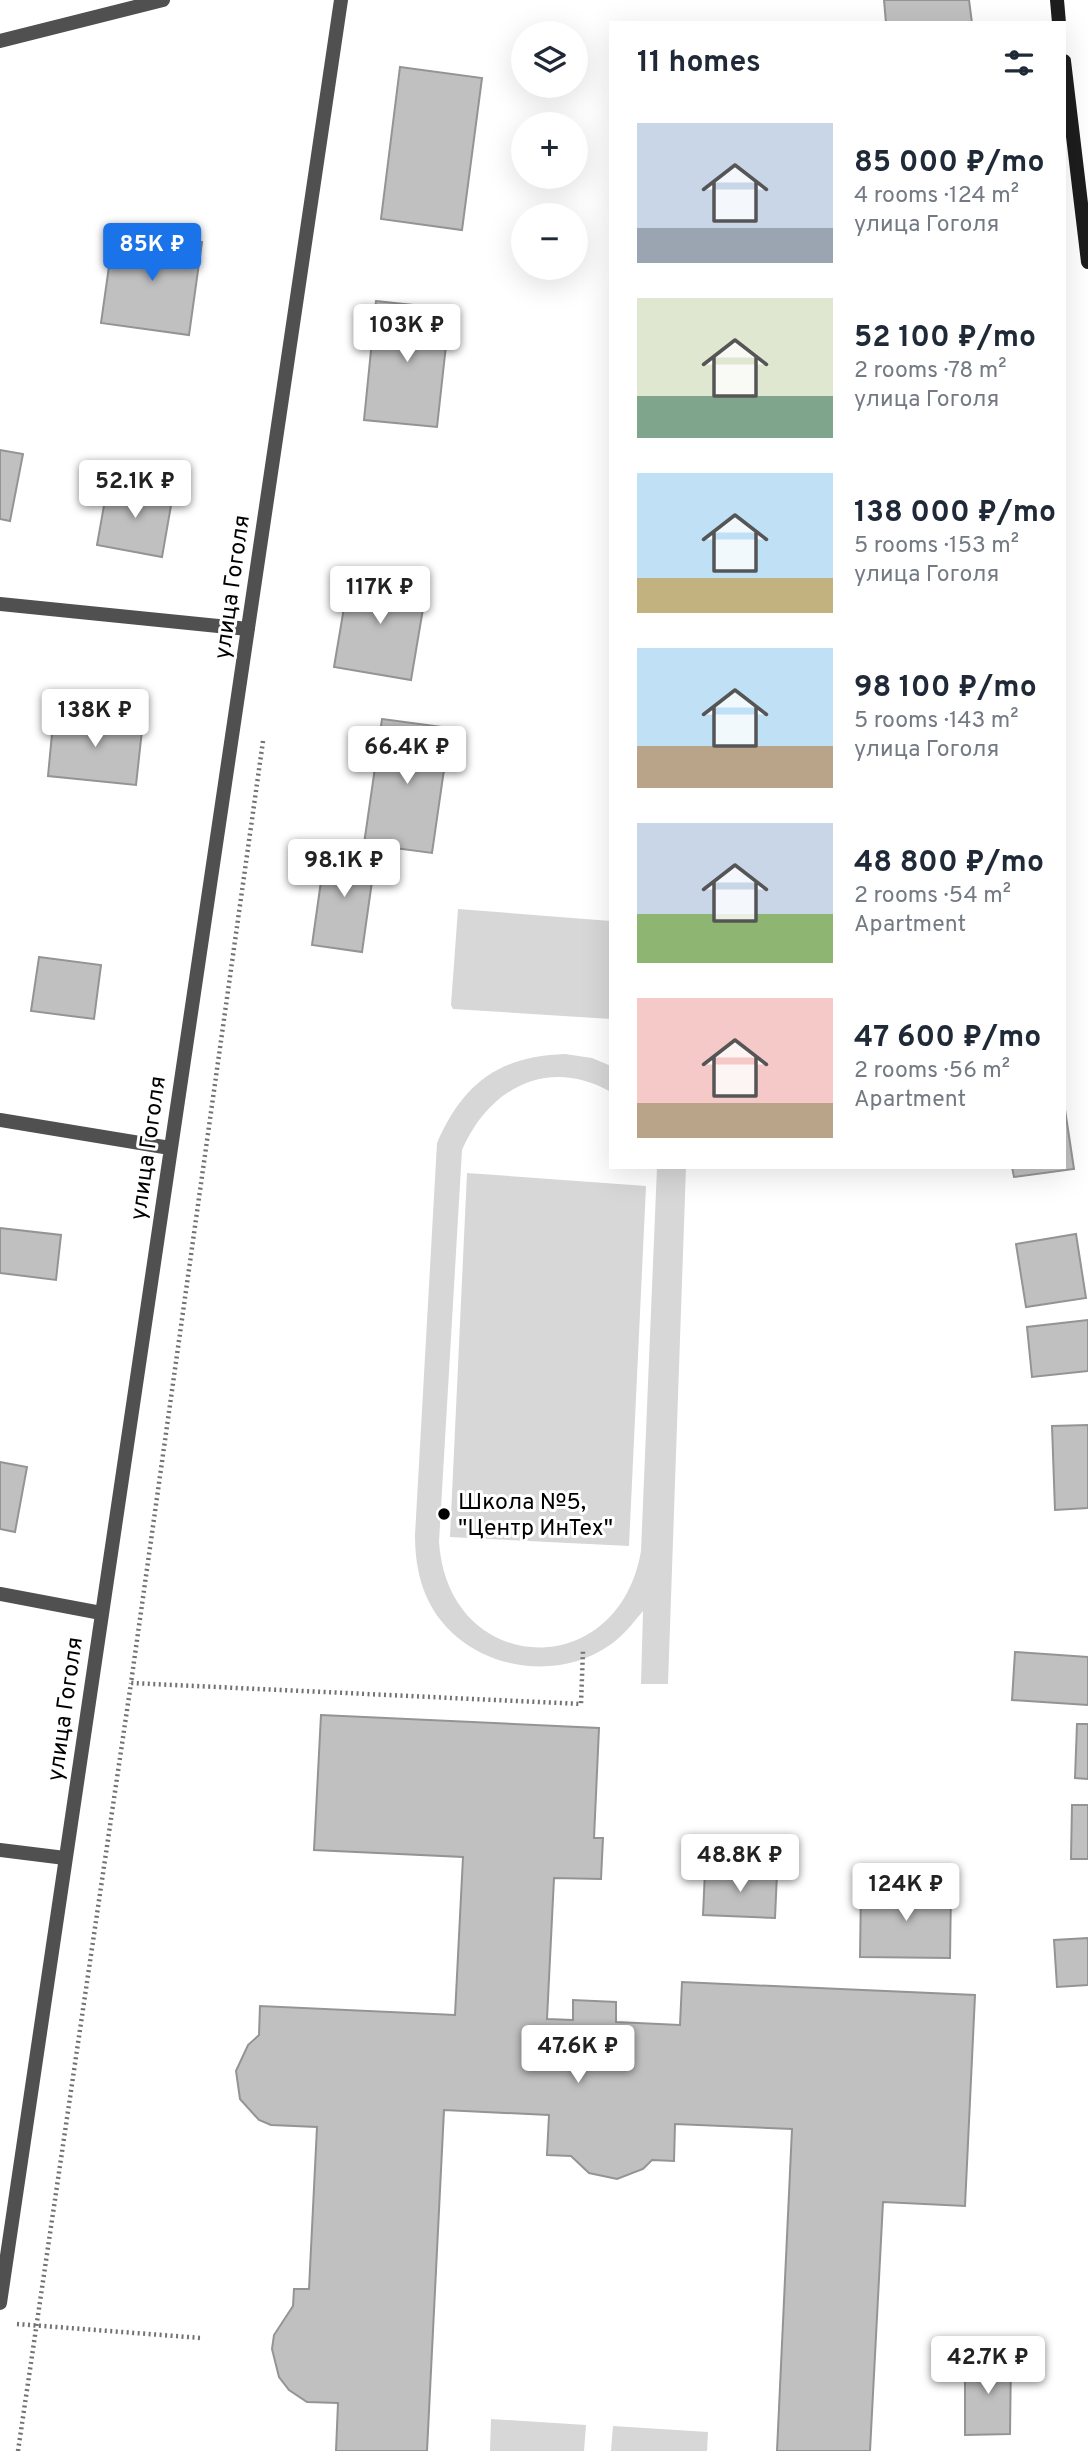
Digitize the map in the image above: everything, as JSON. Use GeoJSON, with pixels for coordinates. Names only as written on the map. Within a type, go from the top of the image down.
{"type":"FeatureCollection","features":[{"type":"Feature","properties":{"kind":"street"},"geometry":{"type":"LineString","coordinates":[[0,41],[163,0]]}},
{"type":"Feature","properties":{"kind":"street","name":"улица Гоголя"},"geometry":{"type":"LineString","coordinates":[[0,2303],[341,0]]}},
{"type":"Feature","properties":{"kind":"street"},"geometry":{"type":"LineString","coordinates":[[1057,0],[1059,21]]}},
{"type":"Feature","properties":{"kind":"street"},"geometry":{"type":"LineString","coordinates":[[1066,78],[1088,262]]}},
{"type":"Feature","properties":{"kind":"street"},"geometry":{"type":"LineString","coordinates":[[0,604],[247,629]]}},
{"type":"Feature","properties":{"kind":"street"},"geometry":{"type":"LineString","coordinates":[[0,1120],[170,1148]]}},
{"type":"Feature","properties":{"kind":"street"},"geometry":{"type":"LineString","coordinates":[[0,1594],[101,1613]]}},
{"type":"Feature","properties":{"kind":"street"},"geometry":{"type":"LineString","coordinates":[[0,1850],[65,1858]]}},
{"type":"Feature","properties":{"kind":"path"},"geometry":{"type":"LineString","coordinates":[[18,2451],[131,1683],[264,732]]}},
{"type":"Feature","properties":{"kind":"path"},"geometry":{"type":"LineString","coordinates":[[131,1683],[581,1704],[583,1650]]}},
{"type":"Feature","properties":{"kind":"path"},"geometry":{"type":"LineString","coordinates":[[12,2323],[36,2328],[201,2338]]}},
{"type":"Feature","properties":{"kind":"shaded area"},"geometry":{"type":"Polygon","coordinates":[[[458,909],[609,921],[609,1019],[453,1009],[451,1005],[458,909]]]}},
{"type":"Feature","properties":{"kind":"shaded area"},"geometry":{"type":"Polygon","coordinates":[[[565,1054],[592,1058],[609,1065],[609,1091],[588,1082],[565,1077],[543,1078],[523,1084],[504,1095],[488,1110],[462,1150],[439,1542],[449,1587],[471,1619],[501,1640],[535,1647],[569,1643],[601,1625],[626,1595],[641,1551],[657,1169],[686,1169],[668,1684],[641,1684],[643,1611],[615,1641],[585,1658],[558,1665],[530,1666],[503,1661],[477,1651],[454,1635],[436,1614],[419,1575],[415,1535],[437,1143],[459,1104],[486,1077],[521,1060],[565,1054]]]}},
{"type":"Feature","properties":{"kind":"shaded area"},"geometry":{"type":"Polygon","coordinates":[[[467,1173],[646,1186],[629,1546],[450,1537],[467,1173]]]}},
{"type":"Feature","properties":{"kind":"shaded area"},"geometry":{"type":"Polygon","coordinates":[[[491,2419],[586,2425],[584,2451],[490,2451],[491,2419]]]}},
{"type":"Feature","properties":{"kind":"shaded area"},"geometry":{"type":"Polygon","coordinates":[[[613,2426],[708,2432],[707,2451],[611,2451],[613,2426]]]}},
{"type":"Feature","properties":{"kind":"building"},"geometry":{"type":"Polygon","coordinates":[[[884,0],[969,0],[972,21],[886,21],[884,0]]]}},
{"type":"Feature","properties":{"kind":"building"},"geometry":{"type":"Polygon","coordinates":[[[400,67],[482,78],[462,230],[381,219],[400,67]]]}},
{"type":"Feature","properties":{"kind":"building"},"geometry":{"type":"Polygon","coordinates":[[[114,231],[202,242],[189,335],[101,323],[114,231]]]}},
{"type":"Feature","properties":{"kind":"building"},"geometry":{"type":"Polygon","coordinates":[[[376,301],[450,309],[437,427],[364,420],[376,301]]]}},
{"type":"Feature","properties":{"kind":"building"},"geometry":{"type":"Polygon","coordinates":[[[0,450],[23,454],[10,521],[0,519],[0,450]]]}},
{"type":"Feature","properties":{"kind":"building"},"geometry":{"type":"Polygon","coordinates":[[[108,483],[173,494],[162,557],[97,545],[108,483]]]}},
{"type":"Feature","properties":{"kind":"building"},"geometry":{"type":"Polygon","coordinates":[[[350,572],[427,585],[411,680],[334,667],[350,572]]]}},
{"type":"Feature","properties":{"kind":"building"},"geometry":{"type":"Polygon","coordinates":[[[54,713],[143,721],[136,785],[48,776],[54,713]]]}},
{"type":"Feature","properties":{"kind":"building"},"geometry":{"type":"Polygon","coordinates":[[[382,719],[450,728],[432,853],[364,844],[382,719]]]}},
{"type":"Feature","properties":{"kind":"building"},"geometry":{"type":"Polygon","coordinates":[[[326,846],[376,853],[362,952],[312,945],[326,846]]]}},
{"type":"Feature","properties":{"kind":"building"},"geometry":{"type":"Polygon","coordinates":[[[39,957],[101,965],[94,1019],[31,1011],[39,957]]]}},
{"type":"Feature","properties":{"kind":"building"},"geometry":{"type":"Polygon","coordinates":[[[1066,1116],[1074,1169],[1014,1177],[1012,1169],[1066,1169],[1066,1116]]]}},
{"type":"Feature","properties":{"kind":"building"},"geometry":{"type":"Polygon","coordinates":[[[0,1228],[61,1235],[56,1280],[0,1273],[0,1228]]]}},
{"type":"Feature","properties":{"kind":"building"},"geometry":{"type":"Polygon","coordinates":[[[1076,1234],[1086,1298],[1026,1307],[1016,1244],[1076,1234]]]}},
{"type":"Feature","properties":{"kind":"building"},"geometry":{"type":"Polygon","coordinates":[[[1088,1320],[1088,1371],[1032,1377],[1027,1327],[1088,1320]]]}},
{"type":"Feature","properties":{"kind":"building"},"geometry":{"type":"Polygon","coordinates":[[[1088,1425],[1088,1508],[1055,1510],[1052,1426],[1088,1425]]]}},
{"type":"Feature","properties":{"kind":"building"},"geometry":{"type":"Polygon","coordinates":[[[0,1462],[27,1467],[15,1532],[0,1529],[0,1462]]]}},
{"type":"Feature","properties":{"kind":"building"},"geometry":{"type":"Polygon","coordinates":[[[1015,1652],[1088,1657],[1088,1705],[1012,1700],[1015,1652]]]}},
{"type":"Feature","properties":{"kind":"building"},"geometry":{"type":"Polygon","coordinates":[[[321,1715],[599,1728],[594,1838],[603,1838],[601,1879],[554,1878],[547,2019],[573,2020],[573,2000],[616,2002],[616,2022],[680,2025],[682,1982],[975,1995],[965,2206],[883,2202],[870,2451],[777,2451],[792,2129],[675,2124],[674,2161],[652,2160],[643,2169],[617,2179],[589,2173],[571,2156],[547,2155],[549,2115],[444,2110],[427,2451],[336,2451],[338,2403],[307,2402],[289,2390],[279,2377],[272,2349],[274,2335],[293,2306],[294,2289],[309,2289],[317,2127],[271,2125],[259,2120],[240,2099],[236,2071],[248,2045],[259,2035],[260,2006],[455,2015],[463,1857],[314,1850],[321,1715]]]}},
{"type":"Feature","properties":{"kind":"building"},"geometry":{"type":"Polygon","coordinates":[[[1077,1724],[1088,1724],[1088,1779],[1075,1778],[1077,1724]]]}},
{"type":"Feature","properties":{"kind":"building"},"geometry":{"type":"Polygon","coordinates":[[[1072,1805],[1088,1805],[1088,1859],[1071,1859],[1072,1805]]]}},
{"type":"Feature","properties":{"kind":"building"},"geometry":{"type":"Polygon","coordinates":[[[705,1871],[777,1873],[775,1918],[703,1915],[705,1871]]]}},
{"type":"Feature","properties":{"kind":"building"},"geometry":{"type":"Polygon","coordinates":[[[861,1888],[951,1889],[950,1958],[860,1957],[861,1888]]]}},
{"type":"Feature","properties":{"kind":"building"},"geometry":{"type":"Polygon","coordinates":[[[1088,1938],[1088,1985],[1057,1987],[1054,1940],[1088,1938]]]}},
{"type":"Feature","properties":{"kind":"building"},"geometry":{"type":"Polygon","coordinates":[[[965,2357],[1011,2357],[1010,2434],[965,2435],[965,2357]]]}},
{"type":"Feature","properties":{"kind":"place","name":"Школа №5, \"Центр ИнТех\""},"geometry":{"type":"Point","coordinates":[444,1514]}}]}
